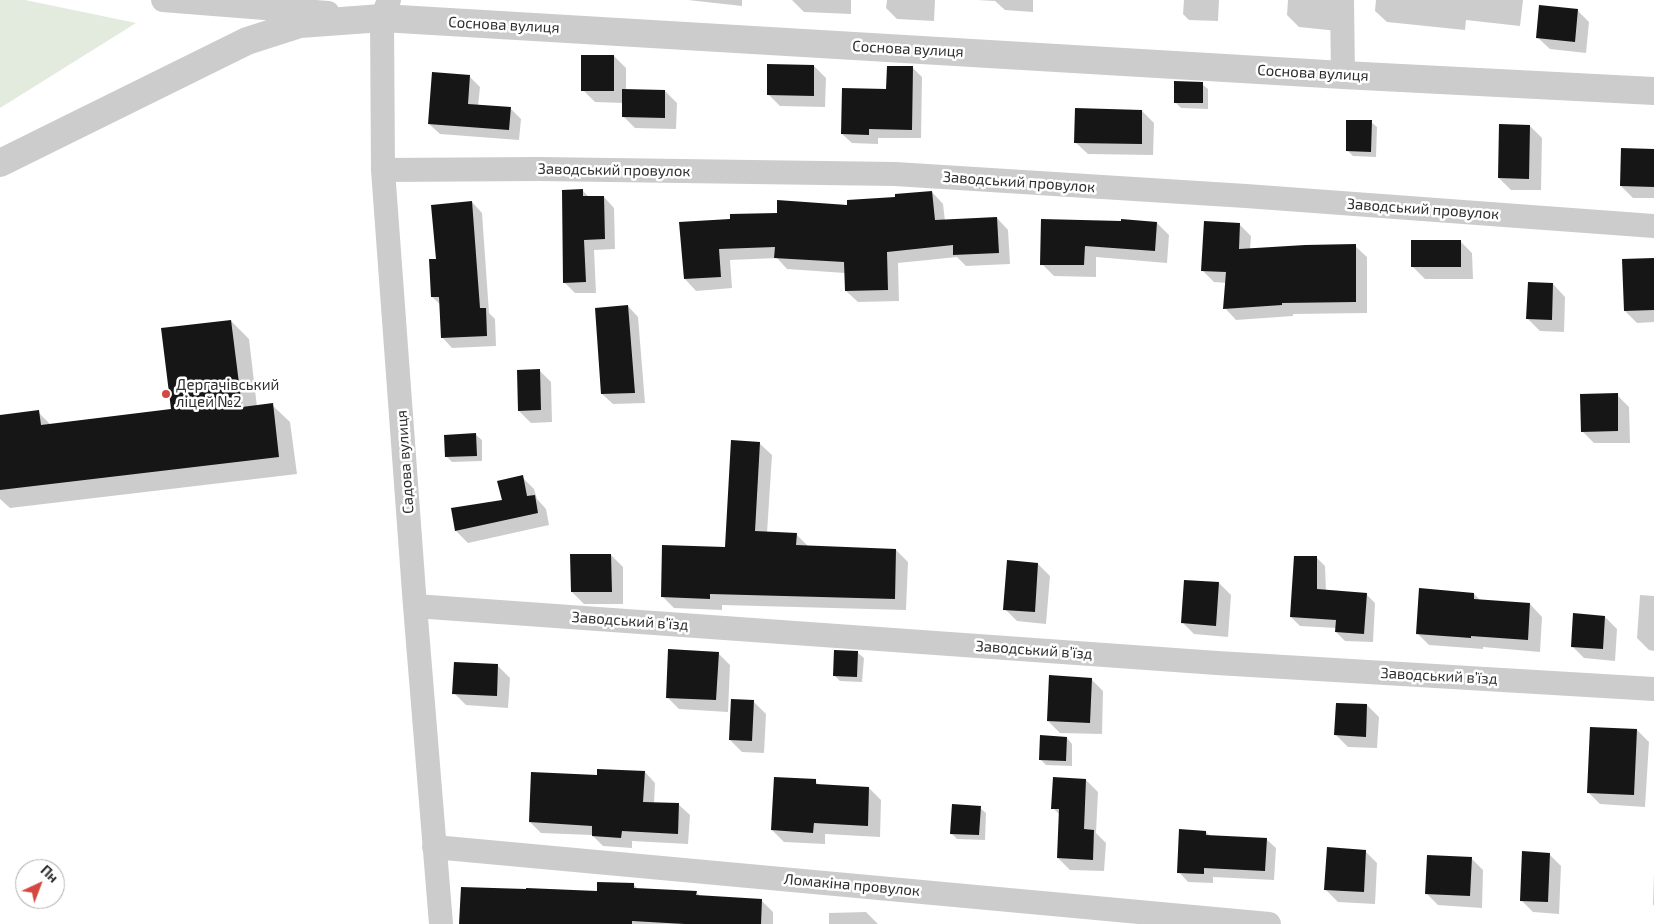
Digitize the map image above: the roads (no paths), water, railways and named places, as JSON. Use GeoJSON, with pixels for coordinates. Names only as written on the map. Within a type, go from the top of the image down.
{"type":"FeatureCollection","features":[{"type":"Feature","properties":{"kind":"street","name":"Соснова вулиця"},"geometry":{"type":"LineString","coordinates":[[163,0],[385,9],[1343,75],[1654,91]]}},
{"type":"Feature","properties":{"kind":"street"},"geometry":{"type":"LineString","coordinates":[[1342,0],[1343,75]]}},
{"type":"Feature","properties":{"kind":"street"},"geometry":{"type":"LineString","coordinates":[[0,163],[246,41],[300,24],[385,9]]}},
{"type":"Feature","properties":{"kind":"street","name":"Садова вулиця"},"geometry":{"type":"LineString","coordinates":[[385,9],[383,170],[415,606],[441,924]]}},
{"type":"Feature","properties":{"kind":"street","name":"Заводський провулок"},"geometry":{"type":"LineString","coordinates":[[383,170],[539,169],[895,174],[1256,197],[1654,226]]}},
{"type":"Feature","properties":{"kind":"street","name":"Заводський в’їзд"},"geometry":{"type":"LineString","coordinates":[[415,606],[1207,663],[1654,689]]}},
{"type":"Feature","properties":{"kind":"street","name":"Ломакіна провулок"},"geometry":{"type":"LineString","coordinates":[[434,847],[1269,924]]}},
{"type":"Feature","properties":{"kind":"place","name":"Дергачівський ліцей №2"},"geometry":{"type":"Point","coordinates":[166,394]}}]}
